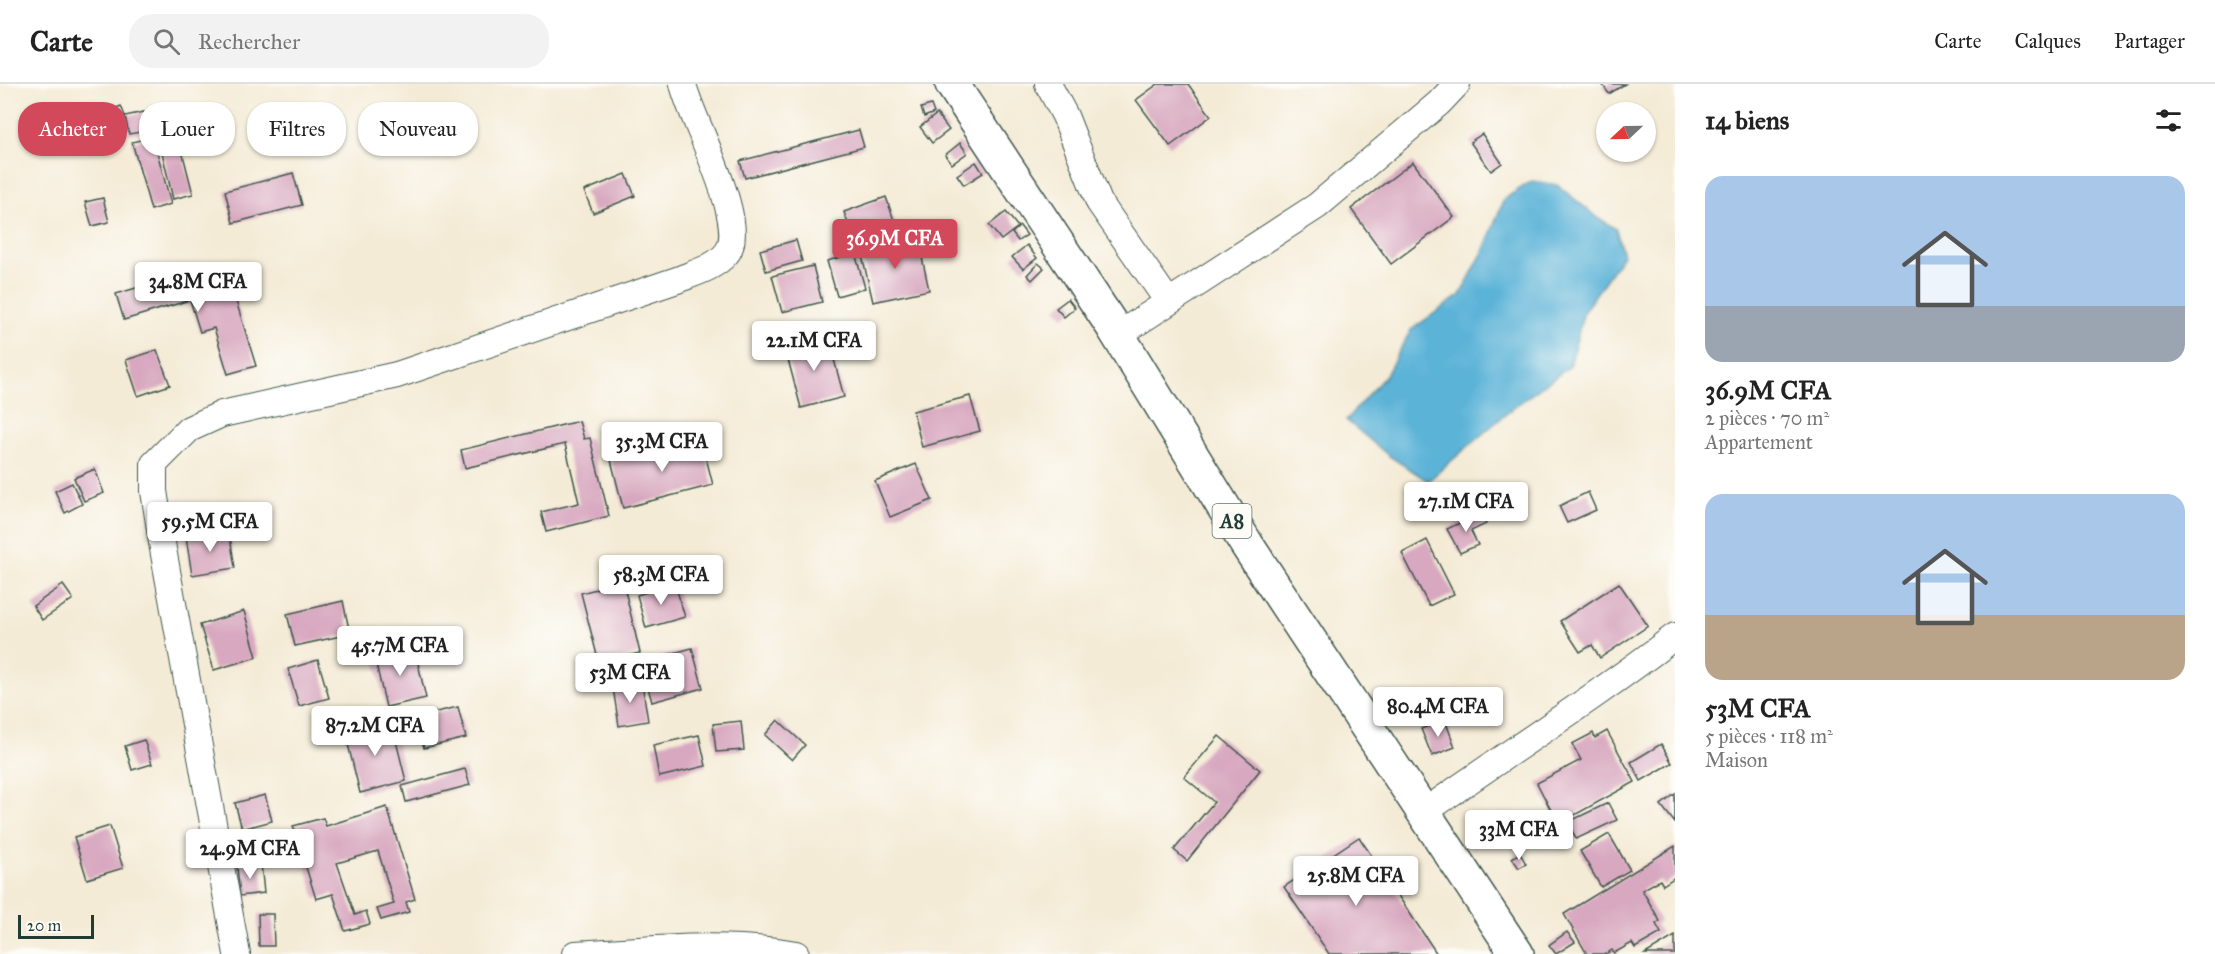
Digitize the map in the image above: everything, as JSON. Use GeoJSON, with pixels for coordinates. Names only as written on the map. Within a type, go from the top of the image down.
{"type":"FeatureCollection","features":[{"type":"Feature","properties":{"kind":"main road","name":"A8"},"geometry":{"type":"LineString","coordinates":[[952,84],[1118,335],[1247,545],[1517,954]]}},
{"type":"Feature","properties":{"kind":"street"},"geometry":{"type":"LineString","coordinates":[[237,954],[154,491],[154,464],[189,429],[222,414],[397,375],[677,280],[717,263],[728,253],[734,236],[730,211],[682,84]]}},
{"type":"Feature","properties":{"kind":"street"},"geometry":{"type":"LineString","coordinates":[[1048,84],[1065,116],[1100,202],[1167,300]]}},
{"type":"Feature","properties":{"kind":"street"},"geometry":{"type":"LineString","coordinates":[[1118,335],[1167,300],[1317,206],[1439,104],[1457,84]]}},
{"type":"Feature","properties":{"kind":"street"},"geometry":{"type":"LineString","coordinates":[[1423,813],[1505,755],[1607,689],[1675,636]]}},
{"type":"Feature","properties":{"kind":"street"},"geometry":{"type":"LineString","coordinates":[[575,954],[708,948],[764,949],[796,954]]}},
{"type":"Feature","properties":{"kind":"water"},"geometry":{"type":"Polygon","coordinates":[[[1532,181],[1557,185],[1616,229],[1623,255],[1584,311],[1570,366],[1514,407],[1428,481],[1389,456],[1346,420],[1386,375],[1411,330],[1460,295],[1484,250],[1504,199],[1532,181]]]}},
{"type":"Feature","properties":{"kind":"building"},"geometry":{"type":"Polygon","coordinates":[[[1158,84],[1188,84],[1211,116],[1170,146],[1136,100],[1158,84]]]}},
{"type":"Feature","properties":{"kind":"building"},"geometry":{"type":"Polygon","coordinates":[[[1602,84],[1625,84],[1609,94],[1602,84]]]}},
{"type":"Feature","properties":{"kind":"building"},"geometry":{"type":"Polygon","coordinates":[[[931,105],[934,113],[924,117],[921,108],[931,105]]]}},
{"type":"Feature","properties":{"kind":"building"},"geometry":{"type":"Polygon","coordinates":[[[139,113],[139,132],[129,134],[127,116],[139,113]]]}},
{"type":"Feature","properties":{"kind":"building"},"geometry":{"type":"Polygon","coordinates":[[[937,114],[949,130],[932,143],[920,127],[937,114]]]}},
{"type":"Feature","properties":{"kind":"building"},"geometry":{"type":"Polygon","coordinates":[[[859,130],[864,147],[745,178],[740,161],[859,130]]]}},
{"type":"Feature","properties":{"kind":"building"},"geometry":{"type":"Polygon","coordinates":[[[1482,134],[1502,163],[1491,171],[1470,142],[1482,134]]]}},
{"type":"Feature","properties":{"kind":"building"},"geometry":{"type":"Polygon","coordinates":[[[139,140],[139,156],[158,156],[171,204],[151,210],[132,142],[139,140]]]}},
{"type":"Feature","properties":{"kind":"building"},"geometry":{"type":"Polygon","coordinates":[[[960,143],[967,153],[952,164],[945,155],[960,143]]]}},
{"type":"Feature","properties":{"kind":"building"},"geometry":{"type":"Polygon","coordinates":[[[163,156],[183,156],[193,194],[173,199],[163,156]]]}},
{"type":"Feature","properties":{"kind":"building"},"geometry":{"type":"Polygon","coordinates":[[[976,162],[983,173],[964,185],[957,175],[976,162]]]}},
{"type":"Feature","properties":{"kind":"building"},"geometry":{"type":"Polygon","coordinates":[[[1413,162],[1454,217],[1391,264],[1351,209],[1413,162]]]}},
{"type":"Feature","properties":{"kind":"building"},"geometry":{"type":"Polygon","coordinates":[[[293,173],[302,205],[233,223],[225,191],[293,173]]]}},
{"type":"Feature","properties":{"kind":"building"},"geometry":{"type":"Polygon","coordinates":[[[626,174],[635,196],[593,213],[584,191],[626,174]]]}},
{"type":"Feature","properties":{"kind":"building"},"geometry":{"type":"Polygon","coordinates":[[[886,197],[899,235],[857,250],[844,212],[886,197]]]}},
{"type":"Feature","properties":{"kind":"building"},"geometry":{"type":"Polygon","coordinates":[[[103,198],[109,222],[92,226],[85,202],[103,198]]]}},
{"type":"Feature","properties":{"kind":"building"},"geometry":{"type":"Polygon","coordinates":[[[1006,212],[1018,227],[1001,240],[989,225],[1006,212]]]}},
{"type":"Feature","properties":{"kind":"building"},"geometry":{"type":"Polygon","coordinates":[[[1020,226],[1027,235],[1018,241],[1012,233],[1020,226]]]}},
{"type":"Feature","properties":{"kind":"building"},"geometry":{"type":"Polygon","coordinates":[[[918,239],[929,290],[873,302],[861,251],[918,239]]]}},
{"type":"Feature","properties":{"kind":"building"},"geometry":{"type":"Polygon","coordinates":[[[796,240],[802,261],[766,271],[760,250],[796,240]]]}},
{"type":"Feature","properties":{"kind":"building"},"geometry":{"type":"Polygon","coordinates":[[[1027,245],[1037,258],[1023,269],[1012,257],[1027,245]]]}},
{"type":"Feature","properties":{"kind":"building"},"geometry":{"type":"Polygon","coordinates":[[[855,253],[865,288],[837,296],[827,261],[855,253]]]}},
{"type":"Feature","properties":{"kind":"building"},"geometry":{"type":"Polygon","coordinates":[[[1038,263],[1044,268],[1032,280],[1027,275],[1038,263]]]}},
{"type":"Feature","properties":{"kind":"building"},"geometry":{"type":"Polygon","coordinates":[[[813,266],[822,302],[782,312],[772,276],[813,266]]]}},
{"type":"Feature","properties":{"kind":"building"},"geometry":{"type":"Polygon","coordinates":[[[186,273],[191,291],[229,278],[256,366],[228,374],[214,328],[200,332],[190,300],[124,320],[116,294],[186,273]]]}},
{"type":"Feature","properties":{"kind":"building"},"geometry":{"type":"Polygon","coordinates":[[[1068,299],[1075,308],[1064,317],[1056,308],[1068,299]]]}},
{"type":"Feature","properties":{"kind":"building"},"geometry":{"type":"Polygon","coordinates":[[[828,337],[844,397],[801,408],[785,348],[828,337]]]}},
{"type":"Feature","properties":{"kind":"building"},"geometry":{"type":"Polygon","coordinates":[[[157,350],[170,385],[138,396],[126,360],[157,350]]]}},
{"type":"Feature","properties":{"kind":"building"},"geometry":{"type":"Polygon","coordinates":[[[970,396],[980,431],[922,447],[913,411],[970,396]]]}},
{"type":"Feature","properties":{"kind":"building"},"geometry":{"type":"Polygon","coordinates":[[[579,421],[584,439],[590,438],[609,516],[546,532],[541,512],[579,503],[565,444],[465,468],[461,450],[579,421]]]}},
{"type":"Feature","properties":{"kind":"building"},"geometry":{"type":"Polygon","coordinates":[[[701,438],[713,485],[623,508],[611,460],[701,438]]]}},
{"type":"Feature","properties":{"kind":"building"},"geometry":{"type":"Polygon","coordinates":[[[916,464],[932,500],[890,517],[875,481],[916,464]]]}},
{"type":"Feature","properties":{"kind":"building"},"geometry":{"type":"Polygon","coordinates":[[[95,469],[104,493],[84,501],[74,478],[95,469]]]}},
{"type":"Feature","properties":{"kind":"building"},"geometry":{"type":"Polygon","coordinates":[[[72,483],[82,504],[65,513],[55,491],[72,483]]]}},
{"type":"Feature","properties":{"kind":"building"},"geometry":{"type":"Polygon","coordinates":[[[1588,492],[1596,510],[1567,523],[1559,506],[1588,492]]]}},
{"type":"Feature","properties":{"kind":"building"},"geometry":{"type":"Polygon","coordinates":[[[1480,513],[1486,524],[1471,531],[1478,545],[1460,553],[1447,529],[1480,513]]]}},
{"type":"Feature","properties":{"kind":"building"},"geometry":{"type":"Polygon","coordinates":[[[229,531],[235,568],[192,575],[186,537],[229,531]]]}},
{"type":"Feature","properties":{"kind":"building"},"geometry":{"type":"Polygon","coordinates":[[[1427,540],[1454,594],[1429,606],[1402,553],[1427,540]]]}},
{"type":"Feature","properties":{"kind":"building"},"geometry":{"type":"Polygon","coordinates":[[[623,582],[640,653],[599,663],[581,593],[623,582]]]}},
{"type":"Feature","properties":{"kind":"building"},"geometry":{"type":"Polygon","coordinates":[[[1619,583],[1648,626],[1600,658],[1592,645],[1580,652],[1560,621],[1619,583]]]}},
{"type":"Feature","properties":{"kind":"building"},"geometry":{"type":"Polygon","coordinates":[[[675,584],[685,617],[646,628],[637,595],[675,584]]]}},
{"type":"Feature","properties":{"kind":"building"},"geometry":{"type":"Polygon","coordinates":[[[63,585],[73,599],[42,620],[33,606],[63,585]]]}},
{"type":"Feature","properties":{"kind":"building"},"geometry":{"type":"Polygon","coordinates":[[[343,601],[350,634],[295,646],[287,614],[343,601]]]}},
{"type":"Feature","properties":{"kind":"building"},"geometry":{"type":"Polygon","coordinates":[[[244,611],[257,657],[214,670],[200,625],[244,611]]]}},
{"type":"Feature","properties":{"kind":"building"},"geometry":{"type":"Polygon","coordinates":[[[414,646],[426,698],[386,707],[374,655],[414,646]]]}},
{"type":"Feature","properties":{"kind":"building"},"geometry":{"type":"Polygon","coordinates":[[[692,648],[703,688],[652,702],[641,662],[692,648]]]}},
{"type":"Feature","properties":{"kind":"building"},"geometry":{"type":"Polygon","coordinates":[[[318,660],[329,698],[299,706],[288,669],[318,660]]]}},
{"type":"Feature","properties":{"kind":"building"},"geometry":{"type":"Polygon","coordinates":[[[642,683],[648,721],[619,726],[613,688],[642,683]]]}},
{"type":"Feature","properties":{"kind":"building"},"geometry":{"type":"Polygon","coordinates":[[[458,707],[466,738],[424,748],[415,717],[458,707]]]}},
{"type":"Feature","properties":{"kind":"building"},"geometry":{"type":"Polygon","coordinates":[[[778,720],[805,745],[792,760],[765,735],[778,720]]]}},
{"type":"Feature","properties":{"kind":"building"},"geometry":{"type":"Polygon","coordinates":[[[1445,720],[1455,747],[1432,756],[1421,729],[1445,720]]]}},
{"type":"Feature","properties":{"kind":"building"},"geometry":{"type":"Polygon","coordinates":[[[391,721],[406,781],[360,793],[345,732],[391,721]]]}},
{"type":"Feature","properties":{"kind":"building"},"geometry":{"type":"Polygon","coordinates":[[[741,721],[744,750],[716,752],[713,724],[741,721]]]}},
{"type":"Feature","properties":{"kind":"building"},"geometry":{"type":"Polygon","coordinates":[[[1607,731],[1635,782],[1558,824],[1537,783],[1581,760],[1572,744],[1593,733],[1595,738],[1607,731]]]}},
{"type":"Feature","properties":{"kind":"building"},"geometry":{"type":"Polygon","coordinates":[[[699,735],[706,766],[659,777],[653,745],[699,735]]]}},
{"type":"Feature","properties":{"kind":"building"},"geometry":{"type":"Polygon","coordinates":[[[1219,736],[1260,770],[1187,861],[1174,850],[1214,802],[1184,777],[1219,736]]]}},
{"type":"Feature","properties":{"kind":"building"},"geometry":{"type":"Polygon","coordinates":[[[144,740],[152,764],[132,770],[125,746],[144,740]]]}},
{"type":"Feature","properties":{"kind":"building"},"geometry":{"type":"Polygon","coordinates":[[[1661,744],[1672,763],[1641,781],[1631,762],[1661,744]]]}},
{"type":"Feature","properties":{"kind":"building"},"geometry":{"type":"Polygon","coordinates":[[[465,769],[470,785],[406,802],[402,786],[465,769]]]}},
{"type":"Feature","properties":{"kind":"building"},"geometry":{"type":"Polygon","coordinates":[[[1675,794],[1675,823],[1661,805],[1675,794]]]}},
{"type":"Feature","properties":{"kind":"building"},"geometry":{"type":"Polygon","coordinates":[[[265,795],[272,821],[242,829],[235,803],[265,795]]]}},
{"type":"Feature","properties":{"kind":"building"},"geometry":{"type":"Polygon","coordinates":[[[1608,803],[1617,820],[1576,839],[1568,822],[1608,803]]]}},
{"type":"Feature","properties":{"kind":"building"},"geometry":{"type":"Polygon","coordinates":[[[387,807],[415,899],[406,902],[409,912],[381,920],[377,909],[394,904],[378,851],[337,863],[355,915],[366,911],[370,924],[345,931],[333,894],[316,899],[293,826],[323,818],[326,826],[387,807]]]}},
{"type":"Feature","properties":{"kind":"building"},"geometry":{"type":"Polygon","coordinates":[[[110,826],[123,868],[87,879],[74,837],[110,826]]]}},
{"type":"Feature","properties":{"kind":"building"},"geometry":{"type":"Polygon","coordinates":[[[263,829],[267,850],[245,853],[242,833],[263,829]]]}},
{"type":"Feature","properties":{"kind":"building"},"geometry":{"type":"Polygon","coordinates":[[[1609,834],[1630,870],[1601,887],[1580,851],[1609,834]]]}},
{"type":"Feature","properties":{"kind":"building"},"geometry":{"type":"Polygon","coordinates":[[[1359,837],[1437,954],[1329,954],[1284,887],[1359,837]]]}},
{"type":"Feature","properties":{"kind":"building"},"geometry":{"type":"Polygon","coordinates":[[[1675,846],[1675,877],[1663,885],[1660,880],[1642,890],[1660,921],[1656,924],[1661,933],[1635,948],[1632,943],[1614,953],[1612,950],[1606,954],[1587,954],[1564,914],[1675,846]]]}},
{"type":"Feature","properties":{"kind":"building"},"geometry":{"type":"Polygon","coordinates":[[[1520,853],[1526,864],[1519,868],[1512,858],[1520,853]]]}},
{"type":"Feature","properties":{"kind":"building"},"geometry":{"type":"Polygon","coordinates":[[[261,863],[264,893],[240,896],[237,866],[261,863]]]}},
{"type":"Feature","properties":{"kind":"building"},"geometry":{"type":"Polygon","coordinates":[[[258,914],[273,914],[274,946],[259,946],[258,914]]]}},
{"type":"Feature","properties":{"kind":"building"},"geometry":{"type":"Polygon","coordinates":[[[1567,932],[1575,942],[1556,954],[1549,945],[1567,932]]]}},
{"type":"Feature","properties":{"kind":"building"},"geometry":{"type":"Polygon","coordinates":[[[1675,936],[1675,954],[1645,954],[1675,936]]]}}]}
